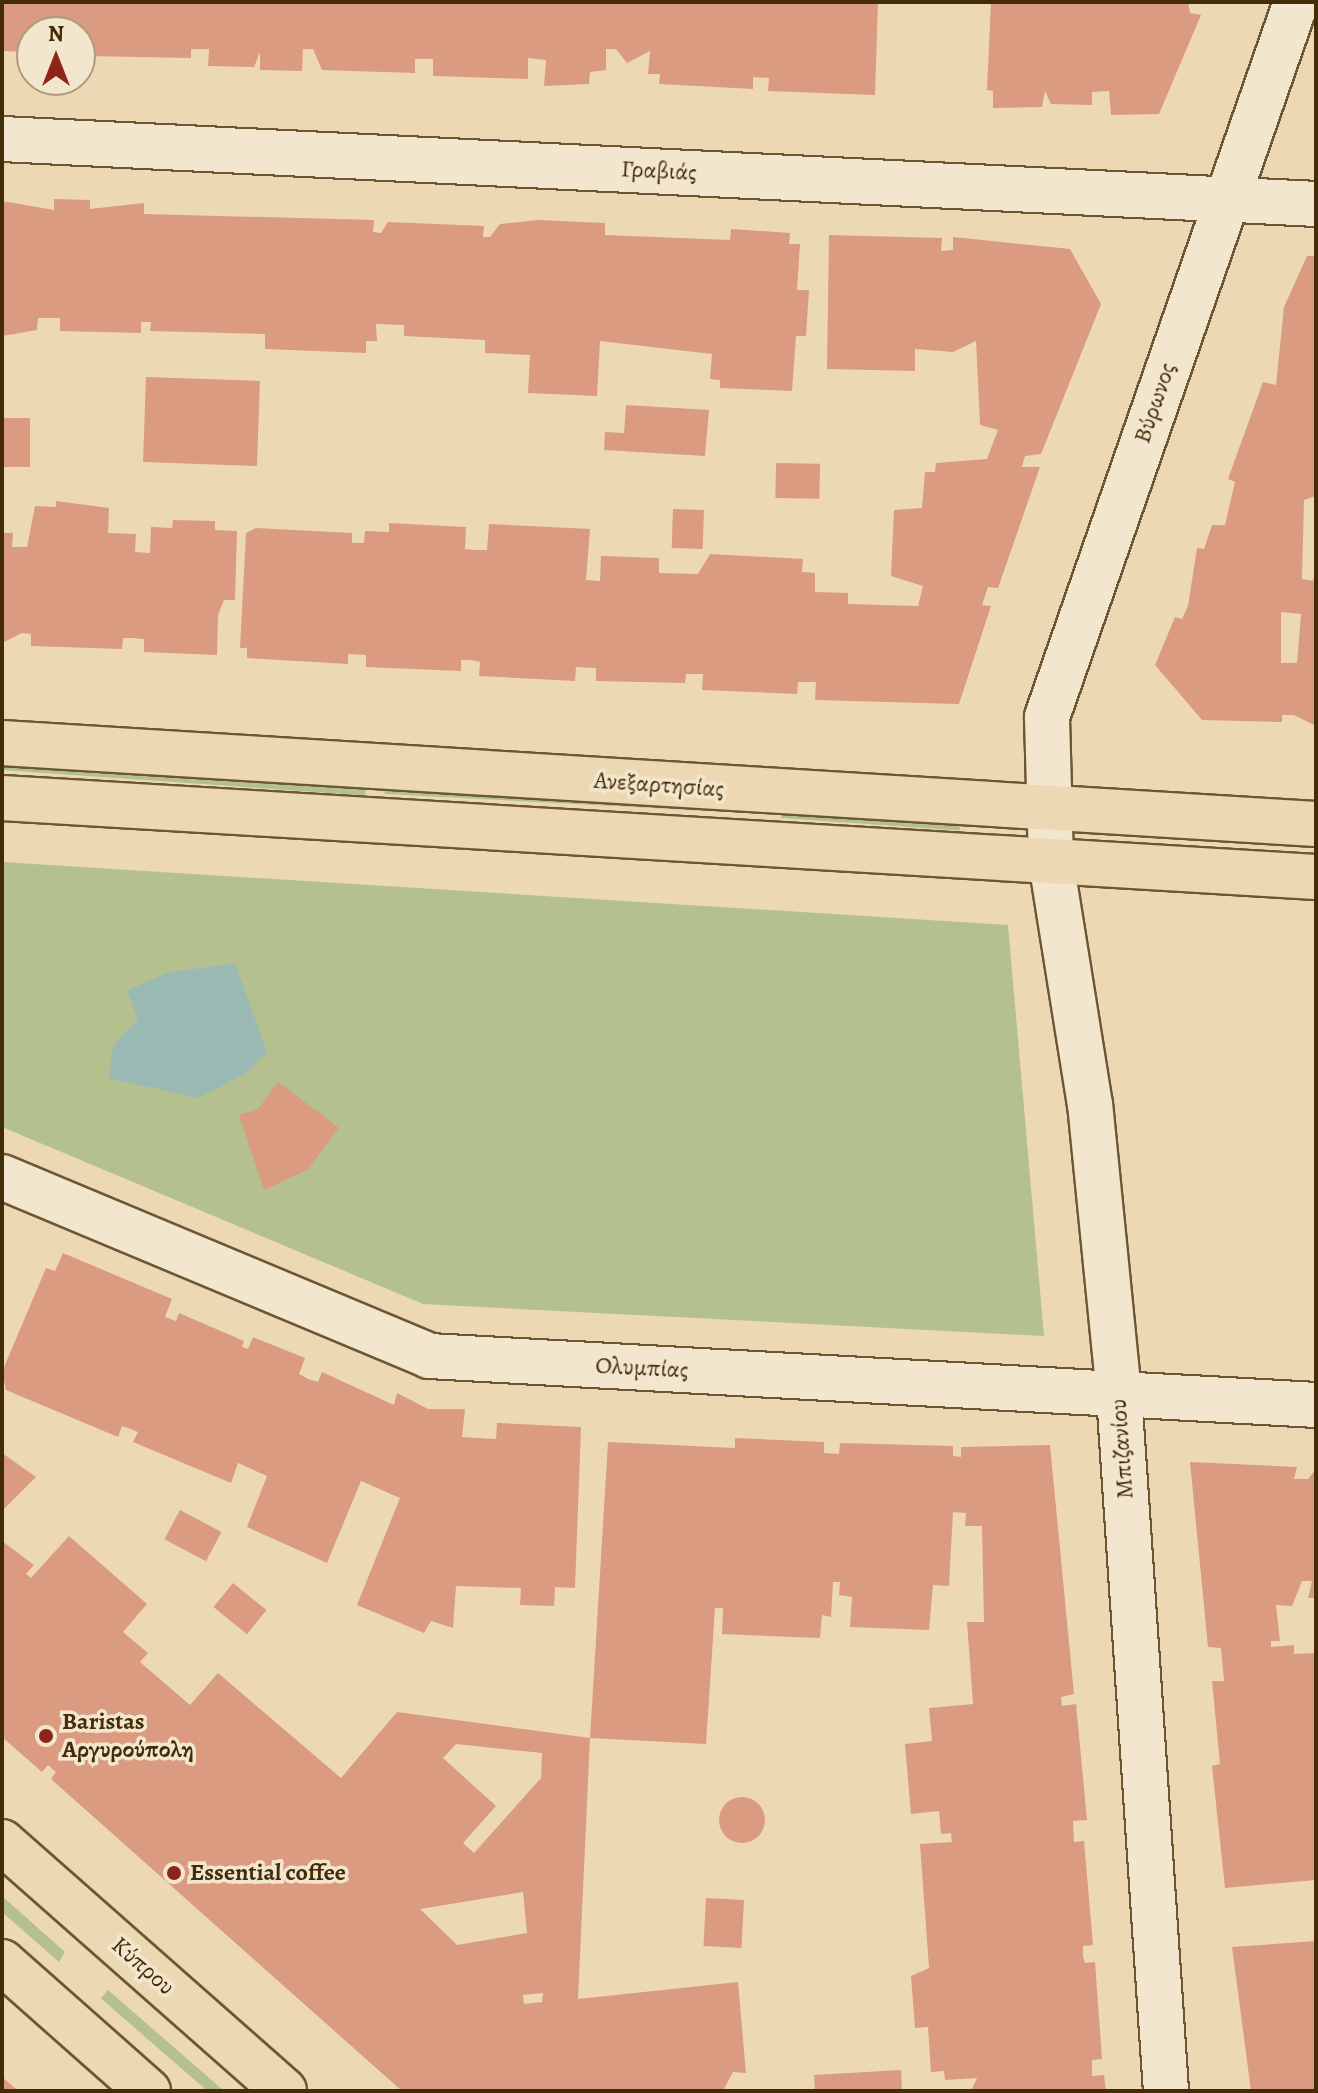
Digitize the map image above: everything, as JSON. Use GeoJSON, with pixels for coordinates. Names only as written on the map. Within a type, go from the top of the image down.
{"type":"FeatureCollection","features":[{"type":"Feature","properties":{"kind":"main road","name":"Ανεξαρτησίας"},"geometry":{"type":"LineString","coordinates":[[2,743],[1049,810],[1316,824]]}},
{"type":"Feature","properties":{"kind":"main road","name":"Ανεξαρτησίας"},"geometry":{"type":"LineString","coordinates":[[2,798],[1316,877]]}},
{"type":"Feature","properties":{"kind":"main road","name":"Κύπρου"},"geometry":{"type":"LineString","coordinates":[[2,1842],[284,2091]]}},
{"type":"Feature","properties":{"kind":"main road"},"geometry":{"type":"LineString","coordinates":[[2,1962],[148,2091]]}},
{"type":"Feature","properties":{"kind":"street","name":"Βύρωνος"},"geometry":{"type":"LineString","coordinates":[[1049,810],[1047,717],[1296,2]]}},
{"type":"Feature","properties":{"kind":"street","name":"Γραβιάς"},"geometry":{"type":"LineString","coordinates":[[2,139],[1316,204]]}},
{"type":"Feature","properties":{"kind":"street","name":"Μπιζανίου"},"geometry":{"type":"LineString","coordinates":[[1049,810],[1051,861],[1090,1105],[1119,1394],[1166,2091]]}},
{"type":"Feature","properties":{"kind":"street","name":"Ολυμπίας"},"geometry":{"type":"LineString","coordinates":[[2,1177],[429,1356],[1316,1405]]}},
{"type":"Feature","properties":{"kind":"green space"},"geometry":{"type":"Polygon","coordinates":[[[2,759],[366,784],[365,795],[2,770],[2,759]]]}},
{"type":"Feature","properties":{"kind":"green space"},"geometry":{"type":"Polygon","coordinates":[[[385,783],[748,802],[747,813],[384,794],[385,783]]]}},
{"type":"Feature","properties":{"kind":"green space"},"geometry":{"type":"Polygon","coordinates":[[[782,803],[961,815],[960,830],[781,818],[782,803]]]}},
{"type":"Feature","properties":{"kind":"green space"},"geometry":{"type":"Polygon","coordinates":[[[2,862],[1008,925],[1044,1336],[423,1304],[2,1127],[2,862]]]}},
{"type":"Feature","properties":{"kind":"green space"},"geometry":{"type":"Polygon","coordinates":[[[2,1896],[65,1952],[59,1962],[2,1912],[2,1896]]]}},
{"type":"Feature","properties":{"kind":"green space"},"geometry":{"type":"Polygon","coordinates":[[[108,1990],[224,2091],[207,2091],[101,1998],[108,1990]]]}},
{"type":"Feature","properties":{"kind":"water"},"geometry":{"type":"Polygon","coordinates":[[[235,963],[267,1052],[246,1073],[198,1098],[109,1078],[113,1046],[138,1019],[127,991],[166,973],[235,963]]]}},
{"type":"Feature","properties":{"kind":"building"},"geometry":{"type":"Polygon","coordinates":[[[2,2],[878,2],[875,95],[768,91],[769,78],[753,77],[753,89],[659,84],[660,74],[648,74],[650,51],[627,63],[616,49],[606,49],[606,70],[590,72],[589,84],[544,86],[546,60],[528,58],[528,79],[433,76],[433,59],[415,59],[415,73],[322,70],[313,49],[303,49],[302,71],[260,70],[260,52],[254,67],[208,66],[209,49],[191,49],[191,58],[96,56],[96,16],[16,16],[16,51],[2,51],[2,2]]]}},
{"type":"Feature","properties":{"kind":"building"},"geometry":{"type":"Polygon","coordinates":[[[991,2],[1188,2],[1190,13],[1201,15],[1159,114],[1111,115],[1109,91],[1092,92],[1092,105],[1051,104],[1045,91],[1042,107],[993,108],[993,91],[987,90],[991,2]]]}},
{"type":"Feature","properties":{"kind":"building"},"geometry":{"type":"Polygon","coordinates":[[[54,199],[90,200],[90,209],[144,203],[144,214],[374,220],[373,232],[381,233],[388,222],[484,226],[483,237],[490,237],[500,224],[538,220],[605,223],[605,235],[730,240],[731,229],[790,233],[789,244],[800,244],[797,290],[809,290],[806,336],[796,336],[792,391],[720,388],[720,380],[710,379],[712,354],[600,341],[597,396],[528,393],[530,355],[485,353],[485,340],[404,336],[404,325],[376,324],[377,341],[366,341],[366,353],[265,349],[265,334],[150,331],[151,322],[141,322],[141,333],[60,331],[60,318],[38,318],[37,330],[2,336],[2,201],[54,210],[54,199]]]}},
{"type":"Feature","properties":{"kind":"building"},"geometry":{"type":"Polygon","coordinates":[[[829,235],[942,238],[941,251],[953,250],[953,237],[1070,249],[1101,304],[1041,454],[1025,456],[1022,467],[1040,467],[998,588],[988,587],[982,605],[991,606],[959,704],[815,700],[816,682],[798,682],[797,694],[702,690],[703,674],[686,674],[685,683],[596,681],[596,668],[576,667],[575,681],[479,676],[480,662],[471,660],[461,660],[461,671],[366,667],[366,655],[348,654],[348,664],[247,658],[247,648],[240,648],[246,533],[256,528],[352,533],[352,543],[364,543],[365,531],[389,532],[389,523],[466,527],[465,549],[476,550],[487,550],[489,524],[590,529],[586,580],[600,581],[601,556],[659,558],[659,573],[698,574],[710,554],[803,559],[802,572],[815,573],[815,592],[848,593],[848,604],[918,606],[923,586],[891,576],[894,510],[922,508],[925,472],[935,472],[936,463],[987,459],[998,430],[980,425],[976,341],[953,352],[915,349],[915,371],[827,369],[829,235]]]}},
{"type":"Feature","properties":{"kind":"building"},"geometry":{"type":"Polygon","coordinates":[[[1307,256],[1316,256],[1316,496],[1304,500],[1302,579],[1313,581],[1316,568],[1316,726],[1294,715],[1282,715],[1282,722],[1202,720],[1155,665],[1175,617],[1182,619],[1188,606],[1197,548],[1204,549],[1212,525],[1225,525],[1235,482],[1228,479],[1263,382],[1276,385],[1284,307],[1307,256]],[[1281,612],[1281,663],[1297,663],[1301,614],[1281,612]]]}},
{"type":"Feature","properties":{"kind":"building"},"geometry":{"type":"Polygon","coordinates":[[[146,377],[260,381],[257,466],[143,462],[146,377]]]}},
{"type":"Feature","properties":{"kind":"building"},"geometry":{"type":"Polygon","coordinates":[[[626,405],[709,410],[705,456],[604,450],[605,432],[624,433],[626,405]]]}},
{"type":"Feature","properties":{"kind":"building"},"geometry":{"type":"Polygon","coordinates":[[[2,418],[30,418],[30,467],[2,467],[2,418]]]}},
{"type":"Feature","properties":{"kind":"building"},"geometry":{"type":"Polygon","coordinates":[[[776,463],[820,464],[819,499],[775,498],[776,463]]]}},
{"type":"Feature","properties":{"kind":"building"},"geometry":{"type":"Polygon","coordinates":[[[56,501],[109,508],[108,533],[136,534],[135,552],[150,553],[151,527],[172,528],[173,520],[215,521],[215,530],[237,531],[235,600],[224,600],[218,615],[217,655],[144,652],[144,639],[132,638],[123,638],[122,649],[31,646],[31,634],[22,633],[2,643],[2,533],[13,533],[12,547],[27,547],[35,506],[56,507],[56,501]]]}},
{"type":"Feature","properties":{"kind":"building"},"geometry":{"type":"Polygon","coordinates":[[[673,509],[704,510],[703,549],[672,548],[673,509]]]}},
{"type":"Feature","properties":{"kind":"building"},"geometry":{"type":"Polygon","coordinates":[[[278,1082],[339,1128],[307,1170],[264,1190],[239,1115],[258,1109],[278,1082]]]}},
{"type":"Feature","properties":{"kind":"building"},"geometry":{"type":"Polygon","coordinates":[[[63,1253],[172,1299],[165,1317],[176,1321],[179,1313],[244,1341],[242,1347],[248,1349],[253,1337],[305,1358],[299,1374],[308,1379],[318,1382],[322,1372],[394,1405],[397,1393],[428,1409],[465,1409],[462,1437],[496,1439],[497,1423],[581,1427],[575,1588],[555,1587],[554,1606],[520,1605],[521,1588],[456,1586],[453,1628],[431,1621],[424,1633],[357,1605],[400,1498],[361,1481],[327,1563],[247,1527],[267,1476],[238,1463],[231,1483],[133,1442],[138,1432],[131,1429],[122,1426],[118,1437],[6,1390],[2,1372],[46,1268],[55,1271],[63,1253]]]}},
{"type":"Feature","properties":{"kind":"building"},"geometry":{"type":"Polygon","coordinates":[[[735,1438],[824,1442],[824,1453],[839,1454],[840,1443],[953,1446],[953,1456],[961,1457],[961,1447],[1050,1445],[1074,1694],[1061,1697],[1062,1706],[1076,1704],[1087,1820],[1073,1821],[1074,1842],[1084,1841],[1093,1945],[1083,1946],[1083,1956],[1085,1963],[1095,1962],[1102,2059],[1092,2060],[1092,2076],[1104,2075],[1106,2091],[971,2091],[977,2078],[945,2080],[944,2071],[931,2072],[928,2027],[915,2028],[911,1976],[929,1968],[920,1844],[952,1842],[951,1833],[941,1834],[939,1811],[911,1814],[905,1744],[932,1741],[929,1708],[973,1704],[967,1622],[984,1622],[982,1526],[965,1526],[966,1513],[953,1512],[949,1586],[933,1585],[929,1630],[850,1627],[852,1597],[839,1595],[840,1582],[833,1582],[831,1617],[822,1615],[820,1638],[722,1634],[723,1608],[715,1608],[706,1744],[590,1738],[608,1442],[735,1448],[735,1438]]]}},
{"type":"Feature","properties":{"kind":"building"},"geometry":{"type":"Polygon","coordinates":[[[2,1453],[36,1477],[2,1511],[2,1453]]]}},
{"type":"Feature","properties":{"kind":"building"},"geometry":{"type":"Polygon","coordinates":[[[1190,1462],[1297,1467],[1294,1479],[1308,1479],[1316,1469],[1316,1598],[1308,1598],[1312,1581],[1302,1581],[1292,1606],[1276,1605],[1280,1641],[1271,1641],[1271,1647],[1294,1645],[1294,1654],[1316,1653],[1316,1880],[1225,1888],[1212,1766],[1220,1764],[1212,1681],[1224,1681],[1221,1648],[1208,1647],[1190,1462]]]}},
{"type":"Feature","properties":{"kind":"building"},"geometry":{"type":"Polygon","coordinates":[[[180,1510],[221,1532],[206,1561],[165,1539],[180,1510]]]}},
{"type":"Feature","properties":{"kind":"building"},"geometry":{"type":"Polygon","coordinates":[[[69,1536],[147,1604],[123,1632],[148,1653],[140,1662],[190,1705],[218,1673],[341,1778],[397,1712],[590,1738],[578,1999],[738,1982],[746,2073],[733,2072],[723,2091],[402,2091],[51,1779],[56,1772],[48,1765],[42,1772],[2,1737],[2,1541],[34,1565],[26,1574],[31,1578],[69,1536]],[[456,1744],[443,1758],[496,1806],[463,1843],[474,1853],[541,1778],[542,1753],[456,1744]],[[523,1892],[420,1909],[457,1945],[527,1933],[523,1892]],[[543,1993],[523,1995],[524,2004],[542,2002],[543,1993]]]}},
{"type":"Feature","properties":{"kind":"building"},"geometry":{"type":"Polygon","coordinates":[[[233,1583],[266,1610],[247,1634],[213,1607],[233,1583]]]}},
{"type":"Feature","properties":{"kind":"building"},"geometry":{"type":"Polygon","coordinates":[[[742,1797],[758,1804],[765,1820],[758,1836],[742,1843],[726,1836],[719,1820],[726,1804],[742,1797]]]}},
{"type":"Feature","properties":{"kind":"building"},"geometry":{"type":"Polygon","coordinates":[[[706,1898],[744,1900],[741,1948],[703,1946],[706,1898]]]}},
{"type":"Feature","properties":{"kind":"building"},"geometry":{"type":"Polygon","coordinates":[[[1316,1941],[1316,2091],[1251,2091],[1232,1947],[1316,1941]]]}},
{"type":"Feature","properties":{"kind":"building"},"geometry":{"type":"Polygon","coordinates":[[[901,2070],[902,2091],[815,2091],[814,2075],[901,2070]]]}},
{"type":"Feature","properties":{"kind":"building"},"geometry":{"type":"Polygon","coordinates":[[[2,2077],[16,2089],[15,2091],[2,2091],[2,2077]]]}},
{"type":"Feature","properties":{"kind":"place","name":"Baristas Αργυρούπολη"},"geometry":{"type":"Point","coordinates":[46,1736]}},
{"type":"Feature","properties":{"kind":"place","name":"Essential coffee"},"geometry":{"type":"Point","coordinates":[174,1873]}}]}
